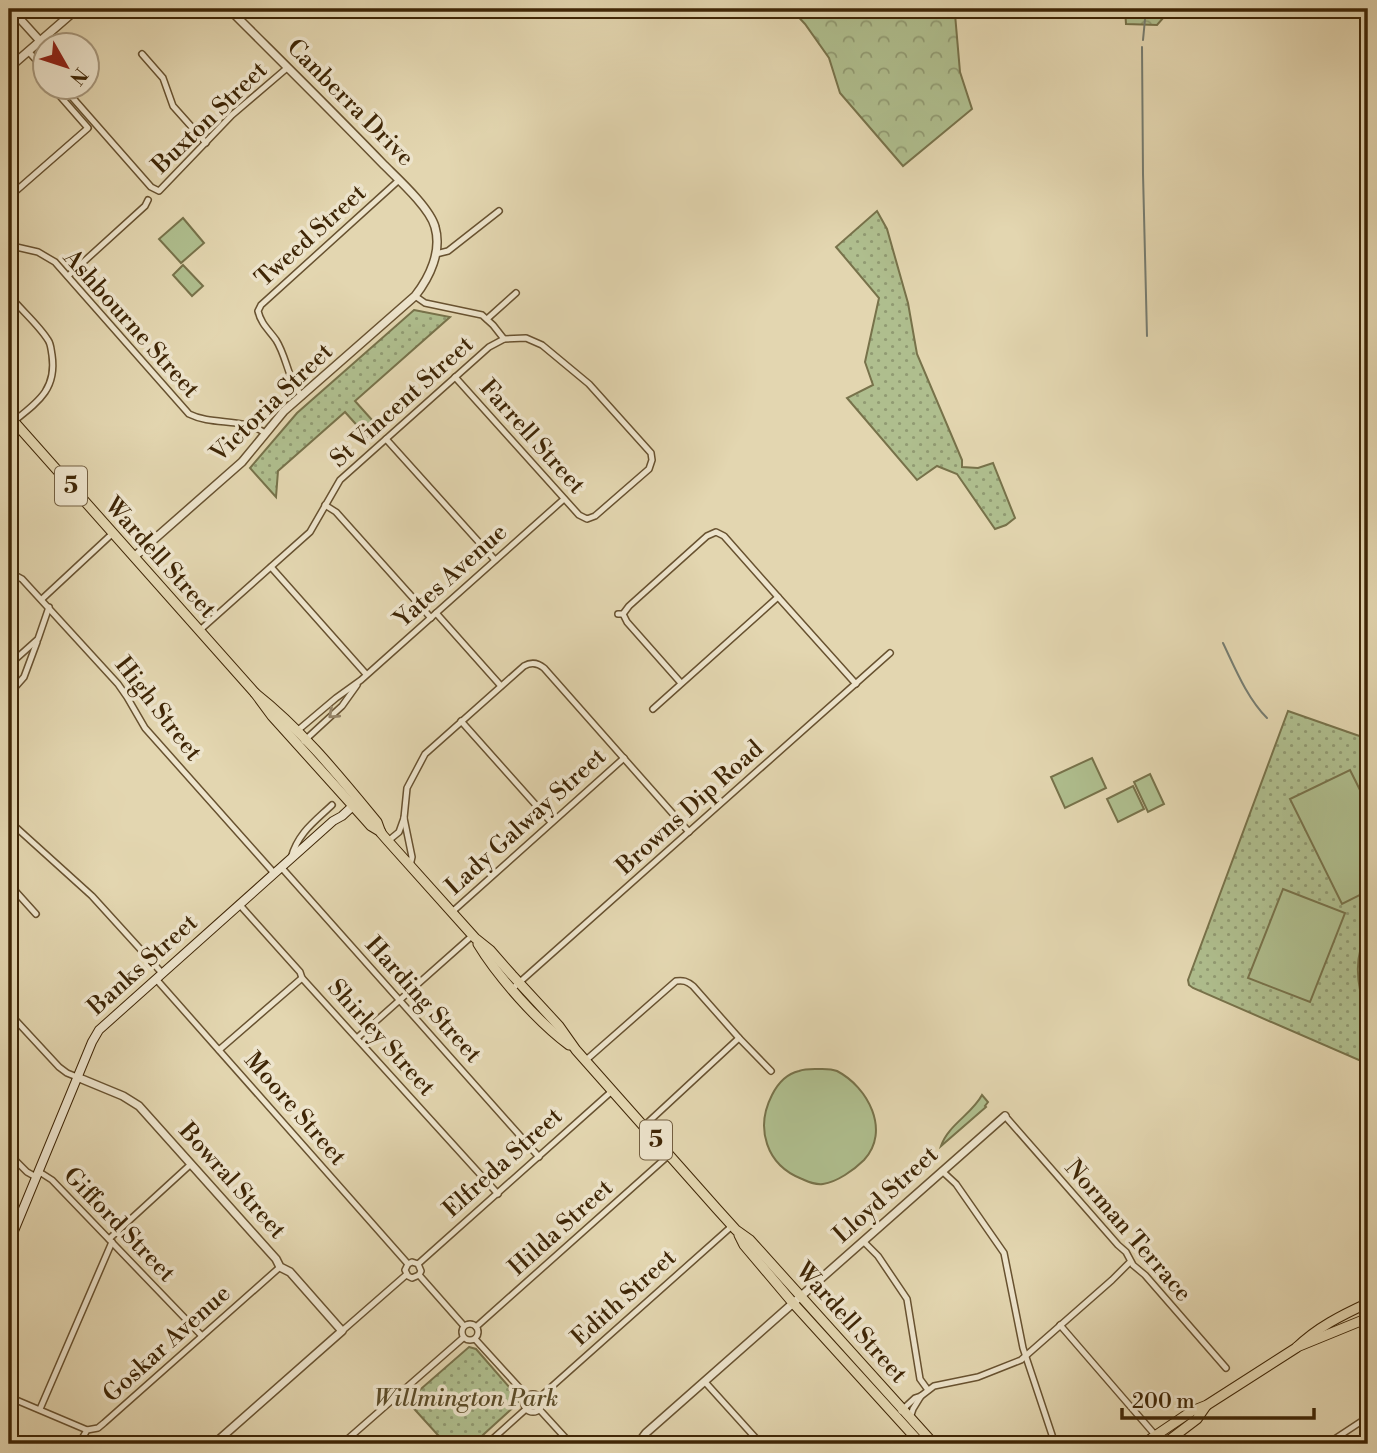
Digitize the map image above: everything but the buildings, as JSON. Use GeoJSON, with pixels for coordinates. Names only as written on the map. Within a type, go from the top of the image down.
{"type":"FeatureCollection","features":[{"type":"Feature","properties":{"kind":"main road","name":"Wardell Street"},"geometry":{"type":"LineString","coordinates":[[11,419],[255,693],[277,710],[354,801],[371,826],[381,832],[474,937],[490,950],[554,1034],[576,1050],[734,1228],[750,1240],[797,1300],[900,1413],[921,1444]]}},
{"type":"Feature","properties":{"kind":"main road","name":"Banks Street"},"geometry":{"type":"LineString","coordinates":[[9,1243],[99,1030],[354,801]]}},
{"type":"Feature","properties":{"kind":"main road"},"geometry":{"type":"LineString","coordinates":[[1296,1348],[1307,1337],[1368,1303]]}},
{"type":"Feature","properties":{"kind":"main road"},"geometry":{"type":"LineString","coordinates":[[1143,1444],[1296,1348],[1368,1318]]}},
{"type":"Feature","properties":{"kind":"main road"},"geometry":{"type":"LineString","coordinates":[[1164,1444],[1197,1419],[1208,1405]]}},
{"type":"Feature","properties":{"kind":"main road","name":"Wardell Street"},"geometry":{"type":"LineString","coordinates":[[900,1413],[910,1418],[934,1444]]}},
{"type":"Feature","properties":{"kind":"street"},"geometry":{"type":"LineString","coordinates":[[11,9],[32,32]]}},
{"type":"Feature","properties":{"kind":"street"},"geometry":{"type":"LineString","coordinates":[[50,32],[77,9]]}},
{"type":"Feature","properties":{"kind":"street","name":"Canberra Drive"},"geometry":{"type":"LineString","coordinates":[[229,9],[399,180],[430,215],[436,230]]}},
{"type":"Feature","properties":{"kind":"street"},"geometry":{"type":"LineString","coordinates":[[9,68],[32,48]]}},
{"type":"Feature","properties":{"kind":"street"},"geometry":{"type":"LineString","coordinates":[[28,51],[32,56]]}},
{"type":"Feature","properties":{"kind":"street"},"geometry":{"type":"LineString","coordinates":[[142,54],[163,78],[173,106],[206,143]]}},
{"type":"Feature","properties":{"kind":"street","name":"Buxton Street"},"geometry":{"type":"LineString","coordinates":[[77,102],[156,191],[163,189],[232,115],[287,68]]}},
{"type":"Feature","properties":{"kind":"street"},"geometry":{"type":"LineString","coordinates":[[9,198],[88,128],[65,102]]}},
{"type":"Feature","properties":{"kind":"street","name":"Tweed Street"},"geometry":{"type":"LineString","coordinates":[[302,396],[294,386],[278,344],[262,323],[258,311],[261,305],[399,180]]}},
{"type":"Feature","properties":{"kind":"street","name":"Buxton Street"},"geometry":{"type":"LineString","coordinates":[[68,276],[145,206],[148,200]]}},
{"type":"Feature","properties":{"kind":"street"},"geometry":{"type":"LineString","coordinates":[[436,254],[448,251],[499,211]]}},
{"type":"Feature","properties":{"kind":"street","name":"Victoria Street"},"geometry":{"type":"LineString","coordinates":[[134,557],[242,462],[284,411],[415,296],[424,283],[436,254],[436,230]]}},
{"type":"Feature","properties":{"kind":"street"},"geometry":{"type":"LineString","coordinates":[[9,263],[10,244]]}},
{"type":"Feature","properties":{"kind":"street","name":"Ashbourne Street"},"geometry":{"type":"LineString","coordinates":[[10,244],[37,252],[55,262],[188,414],[198,418],[252,425],[265,433]]}},
{"type":"Feature","properties":{"kind":"street"},"geometry":{"type":"LineString","coordinates":[[487,319],[516,293]]}},
{"type":"Feature","properties":{"kind":"street"},"geometry":{"type":"LineString","coordinates":[[9,295],[49,341],[52,360],[49,388],[43,396],[11,419]]}},
{"type":"Feature","properties":{"kind":"street","name":"St Vincent Street"},"geometry":{"type":"LineString","coordinates":[[200,631],[308,534],[340,480],[494,343],[503,339],[480,314],[425,303],[415,296]]}},
{"type":"Feature","properties":{"kind":"street","name":"Farrell Street"},"geometry":{"type":"LineString","coordinates":[[455,377],[564,499],[583,517],[593,517],[647,470],[652,464],[652,456],[589,384],[542,345],[526,338],[503,339]]}},
{"type":"Feature","properties":{"kind":"street"},"geometry":{"type":"LineString","coordinates":[[386,439],[495,560]]}},
{"type":"Feature","properties":{"kind":"street","name":"Yates Avenue"},"geometry":{"type":"LineString","coordinates":[[303,742],[342,706],[366,674],[564,499]]}},
{"type":"Feature","properties":{"kind":"street"},"geometry":{"type":"LineString","coordinates":[[325,505],[336,512],[501,686]]}},
{"type":"Feature","properties":{"kind":"street"},"geometry":{"type":"LineString","coordinates":[[681,683],[621,614],[709,535],[716,532],[724,536],[856,684]]}},
{"type":"Feature","properties":{"kind":"street"},"geometry":{"type":"LineString","coordinates":[[42,599],[113,533]]}},
{"type":"Feature","properties":{"kind":"street"},"geometry":{"type":"LineString","coordinates":[[271,567],[366,674]]}},
{"type":"Feature","properties":{"kind":"street","name":"High Street"},"geometry":{"type":"LineString","coordinates":[[9,572],[22,579],[42,599],[118,684],[145,728],[277,870]]}},
{"type":"Feature","properties":{"kind":"street"},"geometry":{"type":"LineString","coordinates":[[653,709],[778,597]]}},
{"type":"Feature","properties":{"kind":"street"},"geometry":{"type":"LineString","coordinates":[[9,694],[24,677],[49,607]]}},
{"type":"Feature","properties":{"kind":"street"},"geometry":{"type":"LineString","coordinates":[[9,665],[38,639]]}},
{"type":"Feature","properties":{"kind":"street","name":"Browns Dip Road"},"geometry":{"type":"LineString","coordinates":[[516,986],[890,653]]}},
{"type":"Feature","properties":{"kind":"street"},"geometry":{"type":"LineString","coordinates":[[388,841],[398,834],[404,818],[407,789],[423,756],[523,666],[533,663],[544,668],[690,832]]}},
{"type":"Feature","properties":{"kind":"street","name":"Yates Avenue"},"geometry":{"type":"LineString","coordinates":[[295,734],[361,680]]}},
{"type":"Feature","properties":{"kind":"street"},"geometry":{"type":"LineString","coordinates":[[461,721],[551,822]]}},
{"type":"Feature","properties":{"kind":"street","name":"Lady Galway Street"},"geometry":{"type":"LineString","coordinates":[[452,912],[624,758]]}},
{"type":"Feature","properties":{"kind":"street","name":"Banks Street"},"geometry":{"type":"LineString","coordinates":[[291,858],[300,836],[332,805]]}},
{"type":"Feature","properties":{"kind":"street"},"geometry":{"type":"LineString","coordinates":[[404,818],[412,857],[411,866]]}},
{"type":"Feature","properties":{"kind":"street","name":"Moore Street"},"geometry":{"type":"LineString","coordinates":[[9,821],[12,828],[92,896],[219,1050],[408,1264]]}},
{"type":"Feature","properties":{"kind":"street","name":"Harding Street"},"geometry":{"type":"LineString","coordinates":[[277,870],[399,1000],[539,1157]]}},
{"type":"Feature","properties":{"kind":"street"},"geometry":{"type":"LineString","coordinates":[[9,884],[36,914]]}},
{"type":"Feature","properties":{"kind":"street","name":"Shirley Street"},"geometry":{"type":"LineString","coordinates":[[239,904],[300,972],[302,978],[498,1194]]}},
{"type":"Feature","properties":{"kind":"street"},"geometry":{"type":"LineString","coordinates":[[357,1038],[474,937]]}},
{"type":"Feature","properties":{"kind":"street"},"geometry":{"type":"LineString","coordinates":[[219,1050],[302,978]]}},
{"type":"Feature","properties":{"kind":"street"},"geometry":{"type":"LineString","coordinates":[[586,1061],[676,981],[687,982],[693,986],[771,1071]]}},
{"type":"Feature","properties":{"kind":"street"},"geometry":{"type":"LineString","coordinates":[[9,1013],[59,1068],[78,1077]]}},
{"type":"Feature","properties":{"kind":"street"},"geometry":{"type":"LineString","coordinates":[[643,1126],[739,1038]]}},
{"type":"Feature","properties":{"kind":"street","name":"Bowral Street"},"geometry":{"type":"LineString","coordinates":[[78,1077],[123,1096],[139,1107],[276,1259],[280,1267],[290,1272],[342,1331]]}},
{"type":"Feature","properties":{"kind":"street","name":"Elfreda Street"},"geometry":{"type":"LineString","coordinates":[[418,1264],[612,1091]]}},
{"type":"Feature","properties":{"kind":"street","name":"Lloyd Street"},"geometry":{"type":"LineString","coordinates":[[639,1444],[646,1433],[1005,1116]]}},
{"type":"Feature","properties":{"kind":"street","name":"Norman Terrace"},"geometry":{"type":"LineString","coordinates":[[1005,1116],[1126,1252],[1130,1262],[1142,1272],[1226,1368]]}},
{"type":"Feature","properties":{"kind":"street","name":"Gifford Street"},"geometry":{"type":"LineString","coordinates":[[9,1154],[23,1169],[52,1180],[202,1336]]}},
{"type":"Feature","properties":{"kind":"street","name":"Hilda Street"},"geometry":{"type":"LineString","coordinates":[[476,1326],[669,1155]]}},
{"type":"Feature","properties":{"kind":"street"},"geometry":{"type":"LineString","coordinates":[[40,1409],[110,1241],[191,1164]]}},
{"type":"Feature","properties":{"kind":"street"},"geometry":{"type":"LineString","coordinates":[[942,1171],[956,1184],[1004,1253],[1025,1356],[1055,1444]]}},
{"type":"Feature","properties":{"kind":"street","name":"Edith Street"},"geometry":{"type":"LineString","coordinates":[[540,1397],[734,1228]]}},
{"type":"Feature","properties":{"kind":"street"},"geometry":{"type":"LineString","coordinates":[[863,1241],[878,1256],[906,1297],[920,1377],[928,1390]]}},
{"type":"Feature","properties":{"kind":"street"},"geometry":{"type":"LineString","coordinates":[[406,1275],[405,1268],[412,1262],[418,1264],[421,1271],[419,1275]]}},
{"type":"Feature","properties":{"kind":"street"},"geometry":{"type":"LineString","coordinates":[[900,1413],[915,1398],[939,1385],[978,1377],[1016,1362],[1130,1262]]}},
{"type":"Feature","properties":{"kind":"street","name":"Goskar Avenue"},"geometry":{"type":"LineString","coordinates":[[79,1444],[87,1430],[98,1428],[104,1423],[280,1267]]}},
{"type":"Feature","properties":{"kind":"street"},"geometry":{"type":"LineString","coordinates":[[406,1275],[412,1278],[419,1275]]}},
{"type":"Feature","properties":{"kind":"street"},"geometry":{"type":"LineString","coordinates":[[214,1444],[406,1275]]}},
{"type":"Feature","properties":{"kind":"street"},"geometry":{"type":"LineString","coordinates":[[419,1275],[464,1326]]}},
{"type":"Feature","properties":{"kind":"street"},"geometry":{"type":"LineString","coordinates":[[1060,1325],[1156,1436]]}},
{"type":"Feature","properties":{"kind":"street"},"geometry":{"type":"LineString","coordinates":[[464,1326],[476,1326],[478,1331],[475,1339]]}},
{"type":"Feature","properties":{"kind":"street"},"geometry":{"type":"LineString","coordinates":[[464,1326],[461,1333],[463,1338],[470,1341],[475,1339]]}},
{"type":"Feature","properties":{"kind":"street"},"geometry":{"type":"LineString","coordinates":[[342,1444],[463,1338]]}},
{"type":"Feature","properties":{"kind":"street"},"geometry":{"type":"LineString","coordinates":[[475,1339],[527,1396]]}},
{"type":"Feature","properties":{"kind":"street"},"geometry":{"type":"LineString","coordinates":[[705,1382],[761,1444]]}},
{"type":"Feature","properties":{"kind":"street"},"geometry":{"type":"LineString","coordinates":[[532,1394],[540,1397],[539,1409],[533,1412],[526,1409],[524,1401],[527,1396],[532,1394]]}},
{"type":"Feature","properties":{"kind":"street"},"geometry":{"type":"LineString","coordinates":[[9,1396],[87,1430]]}},
{"type":"Feature","properties":{"kind":"street"},"geometry":{"type":"LineString","coordinates":[[910,1418],[921,1396]]}},
{"type":"Feature","properties":{"kind":"street"},"geometry":{"type":"LineString","coordinates":[[487,1444],[526,1409]]}},
{"type":"Feature","properties":{"kind":"street"},"geometry":{"type":"LineString","coordinates":[[539,1409],[571,1444]]}},
{"type":"Feature","properties":{"kind":"street"},"geometry":{"type":"LineString","coordinates":[[1326,1444],[1368,1417]]}},
{"type":"Feature","properties":{"kind":"green space"},"geometry":{"type":"Polygon","coordinates":[[[791,9],[956,9],[960,72],[972,109],[903,166],[840,93],[829,58],[791,9]]]}},
{"type":"Feature","properties":{"kind":"green space"},"geometry":{"type":"Polygon","coordinates":[[[1125,9],[1171,9],[1157,25],[1126,24],[1125,9]]]}},
{"type":"Feature","properties":{"kind":"green space"},"geometry":{"type":"Polygon","coordinates":[[[877,211],[887,229],[908,303],[917,354],[962,460],[962,467],[978,468],[993,463],[1015,518],[1006,525],[995,529],[957,474],[937,466],[917,480],[847,398],[873,385],[865,362],[879,298],[836,247],[877,211]]]}},
{"type":"Feature","properties":{"kind":"green space"},"geometry":{"type":"Polygon","coordinates":[[[183,218],[204,243],[181,263],[159,239],[183,218]]]}},
{"type":"Feature","properties":{"kind":"green space"},"geometry":{"type":"Polygon","coordinates":[[[183,265],[203,286],[192,296],[173,275],[183,265]]]}},
{"type":"Feature","properties":{"kind":"green space"},"geometry":{"type":"Polygon","coordinates":[[[414,310],[450,317],[355,401],[381,430],[370,440],[345,412],[278,471],[276,497],[250,468],[297,413],[414,310]]]}},
{"type":"Feature","properties":{"kind":"green space"},"geometry":{"type":"Polygon","coordinates":[[[1288,711],[1368,739],[1368,1064],[1189,985],[1188,980],[1288,711]]]}},
{"type":"Feature","properties":{"kind":"green space"},"geometry":{"type":"Polygon","coordinates":[[[1092,758],[1106,788],[1065,808],[1051,777],[1092,758]]]}},
{"type":"Feature","properties":{"kind":"green space"},"geometry":{"type":"Polygon","coordinates":[[[1350,770],[1368,806],[1368,891],[1342,904],[1290,799],[1350,770]]]}},
{"type":"Feature","properties":{"kind":"green space"},"geometry":{"type":"Polygon","coordinates":[[[1150,774],[1164,804],[1148,812],[1134,782],[1150,774]]]}},
{"type":"Feature","properties":{"kind":"green space"},"geometry":{"type":"Polygon","coordinates":[[[1133,786],[1144,809],[1118,822],[1107,799],[1133,786]]]}},
{"type":"Feature","properties":{"kind":"green space"},"geometry":{"type":"Polygon","coordinates":[[[1283,889],[1345,913],[1310,1002],[1248,978],[1283,889]]]}},
{"type":"Feature","properties":{"kind":"green space"},"geometry":{"type":"Polygon","coordinates":[[[1368,933],[1368,1017],[1361,997],[1358,964],[1359,953],[1368,933]]]}},
{"type":"Feature","properties":{"kind":"green space"},"geometry":{"type":"Polygon","coordinates":[[[805,1069],[837,1071],[858,1088],[872,1111],[876,1136],[872,1149],[864,1160],[839,1178],[820,1184],[802,1179],[780,1165],[767,1144],[764,1120],[772,1095],[786,1077],[805,1069]]]}},
{"type":"Feature","properties":{"kind":"green space"},"geometry":{"type":"Polygon","coordinates":[[[982,1095],[988,1102],[986,1107],[941,1146],[949,1132],[982,1095]]]}},
{"type":"Feature","properties":{"kind":"green space","name":"Willmington Park"},"geometry":{"type":"Polygon","coordinates":[[[469,1347],[476,1349],[517,1396],[518,1403],[473,1444],[446,1444],[407,1401],[469,1347]]]}},
{"type":"Feature","properties":{"kind":"waterway"},"geometry":{"type":"LineString","coordinates":[[1143,40],[1146,9]]}},
{"type":"Feature","properties":{"kind":"waterway"},"geometry":{"type":"LineString","coordinates":[[1142,47],[1147,336]]}},
{"type":"Feature","properties":{"kind":"waterway"},"geometry":{"type":"LineString","coordinates":[[1223,643],[1247,692],[1267,718]]}}]}
